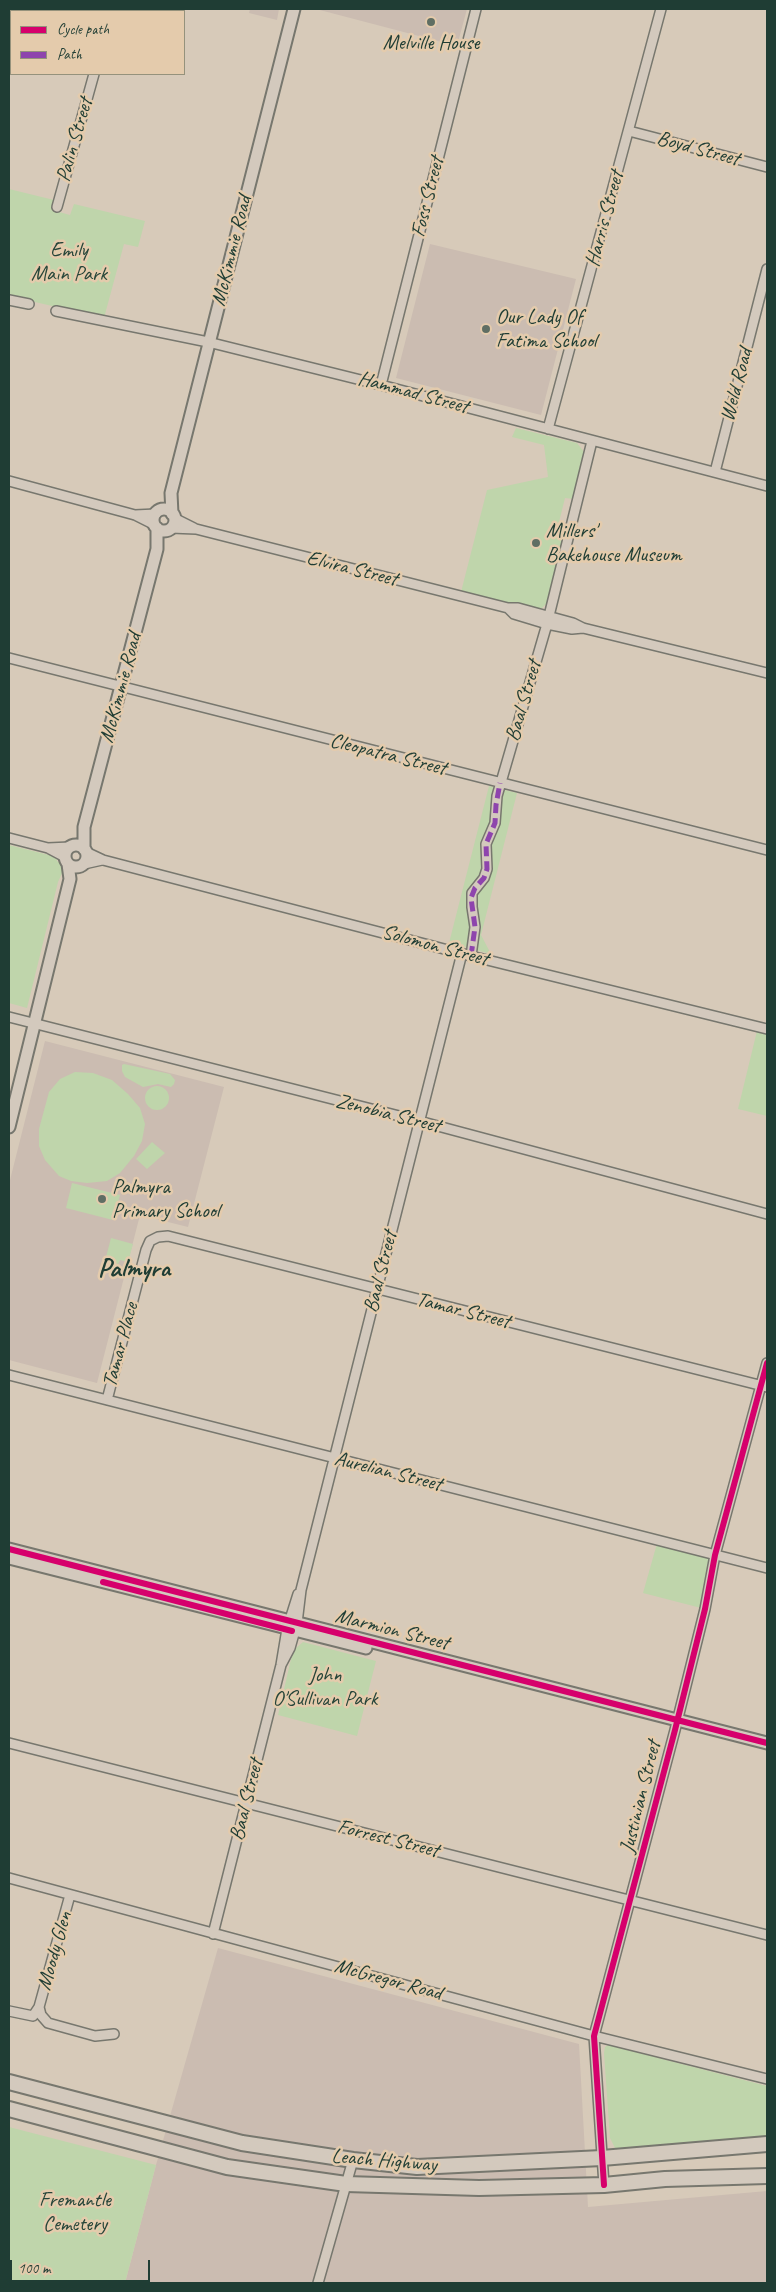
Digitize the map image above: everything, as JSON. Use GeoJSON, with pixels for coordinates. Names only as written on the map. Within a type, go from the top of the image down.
{"type":"FeatureCollection","features":[{"type":"Feature","properties":{"kind":"highway","name":"Leach Highway"},"geometry":{"type":"LineString","coordinates":[[9,2082],[242,2142],[352,2160],[417,2167],[602,2158],[767,2144]]}},
{"type":"Feature","properties":{"kind":"highway","name":"Leach Highway"},"geometry":{"type":"LineString","coordinates":[[9,2109],[227,2167],[346,2184],[479,2188],[604,2185],[665,2179],[767,2176]]}},
{"type":"Feature","properties":{"kind":"main road","name":"McKimmie Road"},"geometry":{"type":"LineString","coordinates":[[76,856],[165,521],[208,342],[294,9]]}},
{"type":"Feature","properties":{"kind":"main road"},"geometry":{"type":"LineString","coordinates":[[9,1127],[76,856]]}},
{"type":"Feature","properties":{"kind":"main road","name":"Marmion Street"},"geometry":{"type":"LineString","coordinates":[[9,1549],[292,1626]]}},
{"type":"Feature","properties":{"kind":"main road","name":"Marmion Street"},"geometry":{"type":"LineString","coordinates":[[9,1558],[292,1626],[676,1723],[767,1743]]}},
{"type":"Feature","properties":{"kind":"main road","name":"Marmion Street"},"geometry":{"type":"LineString","coordinates":[[676,1723],[767,1750]]}},
{"type":"Feature","properties":{"kind":"street","name":"Foss Street"},"geometry":{"type":"LineString","coordinates":[[381,384],[476,9]]}},
{"type":"Feature","properties":{"kind":"street","name":"Harris Street"},"geometry":{"type":"LineString","coordinates":[[548,429],[661,9]]}},
{"type":"Feature","properties":{"kind":"street","name":"Palin Street"},"geometry":{"type":"LineString","coordinates":[[57,207],[94,75]]}},
{"type":"Feature","properties":{"kind":"street","name":"Boyd Street"},"geometry":{"type":"LineString","coordinates":[[629,131],[767,167]]}},
{"type":"Feature","properties":{"kind":"street","name":"Weld Road"},"geometry":{"type":"LineString","coordinates":[[715,472],[767,269]]}},
{"type":"Feature","properties":{"kind":"street"},"geometry":{"type":"LineString","coordinates":[[9,300],[29,304]]}},
{"type":"Feature","properties":{"kind":"street","name":"Hammad Street"},"geometry":{"type":"LineString","coordinates":[[56,311],[208,342],[381,384],[767,486]]}},
{"type":"Feature","properties":{"kind":"street","name":"Baal Street"},"geometry":{"type":"LineString","coordinates":[[213,1934],[281,1665],[290,1648],[295,1599],[301,1590],[419,1121],[475,928],[471,898],[474,888],[484,878],[487,869],[486,844],[495,823],[500,783],[548,620],[592,441]]}},
{"type":"Feature","properties":{"kind":"street","name":"Elvira Street"},"geometry":{"type":"LineString","coordinates":[[9,481],[508,608],[514,614],[548,620],[572,629],[583,628],[767,673]]}},
{"type":"Feature","properties":{"kind":"street","name":"Cleopatra Street"},"geometry":{"type":"LineString","coordinates":[[9,658],[767,850]]}},
{"type":"Feature","properties":{"kind":"street","name":"Solomon Street"},"geometry":{"type":"LineString","coordinates":[[9,838],[76,856],[103,860],[466,955],[767,1029]]}},
{"type":"Feature","properties":{"kind":"street","name":"Zenobia Street"},"geometry":{"type":"LineString","coordinates":[[9,1017],[419,1121],[767,1214]]}},
{"type":"Feature","properties":{"kind":"street","name":"Tamar Street"},"geometry":{"type":"LineString","coordinates":[[158,1237],[168,1236],[764,1387]]}},
{"type":"Feature","properties":{"kind":"street","name":"Tamar Place"},"geometry":{"type":"LineString","coordinates":[[107,1400],[146,1250],[150,1242],[158,1237]]}},
{"type":"Feature","properties":{"kind":"street","name":"Justinian Street"},"geometry":{"type":"LineString","coordinates":[[604,2185],[594,2036],[631,1900],[705,1610],[715,1555],[764,1387],[767,1363]]}},
{"type":"Feature","properties":{"kind":"street","name":"Aurelian Street"},"geometry":{"type":"LineString","coordinates":[[9,1375],[767,1568]]}},
{"type":"Feature","properties":{"kind":"street","name":"Forrest Street"},"geometry":{"type":"LineString","coordinates":[[9,1743],[767,1934]]}},
{"type":"Feature","properties":{"kind":"street","name":"McGregor Road"},"geometry":{"type":"LineString","coordinates":[[9,1878],[594,2036],[767,2079]]}},
{"type":"Feature","properties":{"kind":"street","name":"Moody Glen"},"geometry":{"type":"LineString","coordinates":[[9,2012],[33,2016],[39,2007],[70,1895]]}},
{"type":"Feature","properties":{"kind":"street","name":"Moody Glen"},"geometry":{"type":"LineString","coordinates":[[39,2007],[41,2015],[48,2023],[95,2036],[114,2034]]}},
{"type":"Feature","properties":{"kind":"street"},"geometry":{"type":"LineString","coordinates":[[318,2283],[352,2160]]}},
{"type":"Feature","properties":{"kind":"shaded area"},"geometry":{"type":"Polygon","coordinates":[[[250,9],[279,9],[277,20],[249,13],[250,9]]]}},
{"type":"Feature","properties":{"kind":"shaded area"},"geometry":{"type":"Polygon","coordinates":[[[316,9],[467,9],[457,46],[316,9]]]}},
{"type":"Feature","properties":{"kind":"shaded area","name":"Our Lady Of Fatima School"},"geometry":{"type":"Polygon","coordinates":[[[430,244],[576,279],[541,415],[396,378],[430,244]]]}},
{"type":"Feature","properties":{"kind":"shaded area","name":"Palmyra Primary School"},"geometry":{"type":"Polygon","coordinates":[[[45,1041],[224,1087],[188,1227],[140,1215],[97,1383],[9,1360],[9,1184],[45,1041]]]}},
{"type":"Feature","properties":{"kind":"shaded area"},"geometry":{"type":"Polygon","coordinates":[[[218,1948],[579,2044],[588,2207],[767,2191],[767,2283],[125,2283],[156,2165],[218,1948]]]}},
{"type":"Feature","properties":{"kind":"green space","name":"Emily Main Park"},"geometry":{"type":"Polygon","coordinates":[[[9,189],[54,200],[52,210],[70,215],[74,204],[145,221],[138,247],[124,244],[104,318],[9,296],[9,189]]]}},
{"type":"Feature","properties":{"kind":"green space"},"geometry":{"type":"Polygon","coordinates":[[[516,428],[577,443],[584,452],[574,499],[565,498],[559,522],[568,525],[547,603],[540,610],[535,611],[461,592],[487,490],[548,477],[544,445],[512,437],[516,428]]]}},
{"type":"Feature","properties":{"kind":"green space"},"geometry":{"type":"Polygon","coordinates":[[[489,786],[517,793],[481,935],[491,954],[449,943],[489,786]]]}},
{"type":"Feature","properties":{"kind":"green space"},"geometry":{"type":"Polygon","coordinates":[[[9,845],[57,857],[57,861],[63,865],[27,1008],[9,1003],[9,845]]]}},
{"type":"Feature","properties":{"kind":"green space"},"geometry":{"type":"Polygon","coordinates":[[[757,1031],[767,1034],[767,1116],[738,1109],[757,1031]]]}},
{"type":"Feature","properties":{"kind":"green space"},"geometry":{"type":"Polygon","coordinates":[[[122,1065],[170,1074],[175,1080],[174,1084],[171,1087],[158,1084],[143,1087],[125,1077],[122,1071],[122,1065]]]}},
{"type":"Feature","properties":{"kind":"green space"},"geometry":{"type":"Polygon","coordinates":[[[75,1072],[93,1073],[112,1080],[140,1108],[145,1124],[142,1141],[134,1156],[120,1173],[107,1181],[87,1183],[71,1181],[59,1176],[45,1160],[39,1146],[39,1129],[49,1092],[60,1079],[75,1072]]]}},
{"type":"Feature","properties":{"kind":"green space"},"geometry":{"type":"Polygon","coordinates":[[[157,1086],[166,1089],[169,1098],[166,1107],[157,1110],[148,1107],[145,1098],[148,1089],[157,1086]]]}},
{"type":"Feature","properties":{"kind":"green space"},"geometry":{"type":"Polygon","coordinates":[[[152,1142],[165,1153],[147,1169],[136,1159],[152,1142]]]}},
{"type":"Feature","properties":{"kind":"green space"},"geometry":{"type":"Polygon","coordinates":[[[72,1183],[120,1195],[113,1220],[66,1208],[72,1183]]]}},
{"type":"Feature","properties":{"kind":"green space"},"geometry":{"type":"Polygon","coordinates":[[[111,1238],[133,1244],[128,1262],[120,1260],[118,1264],[105,1261],[111,1238]]]}},
{"type":"Feature","properties":{"kind":"green space"},"geometry":{"type":"Polygon","coordinates":[[[658,1540],[715,1555],[705,1609],[643,1593],[658,1540]]]}},
{"type":"Feature","properties":{"kind":"green space","name":"John O'Sullivan Park"},"geometry":{"type":"Polygon","coordinates":[[[303,1642],[376,1661],[357,1736],[278,1715],[291,1659],[296,1648],[303,1642]]]}},
{"type":"Feature","properties":{"kind":"green space"},"geometry":{"type":"Polygon","coordinates":[[[608,2045],[767,2086],[767,2137],[622,2149],[615,2148],[610,2138],[604,2053],[605,2047],[608,2045]]]}},
{"type":"Feature","properties":{"kind":"green space","name":"Fremantle Cemetery"},"geometry":{"type":"Polygon","coordinates":[[[9,2127],[156,2165],[125,2283],[9,2283],[9,2127]]]}},
{"type":"Feature","properties":{"kind":"marked path"},"geometry":{"type":"LineString","coordinates":[[471,956],[475,927],[471,898],[475,888],[484,878],[487,869],[486,844],[495,823],[500,783]]}},
{"type":"Feature","properties":{"kind":"cycle path"},"geometry":{"type":"LineString","coordinates":[[604,2185],[594,2036],[675,1730],[705,1609],[715,1555],[767,1363]]}},
{"type":"Feature","properties":{"kind":"cycle path"},"geometry":{"type":"LineString","coordinates":[[9,1549],[767,1743]]}},
{"type":"Feature","properties":{"kind":"cycle path"},"geometry":{"type":"LineString","coordinates":[[103,1582],[292,1631]]}},
{"type":"Feature","properties":{"kind":"place","name":"Melville House"},"geometry":{"type":"Point","coordinates":[431,22]}},
{"type":"Feature","properties":{"kind":"place","name":"Our Lady Of Fatima School"},"geometry":{"type":"Point","coordinates":[486,329]}},
{"type":"Feature","properties":{"kind":"place","name":"Millers' Bakehouse Museum"},"geometry":{"type":"Point","coordinates":[536,543]}},
{"type":"Feature","properties":{"kind":"place","name":"Palmyra Primary School"},"geometry":{"type":"Point","coordinates":[102,1199]}},
{"type":"Feature","properties":{"kind":"district","name":"Palmyra"},"geometry":{"type":"Point","coordinates":[134,1269]}}]}
